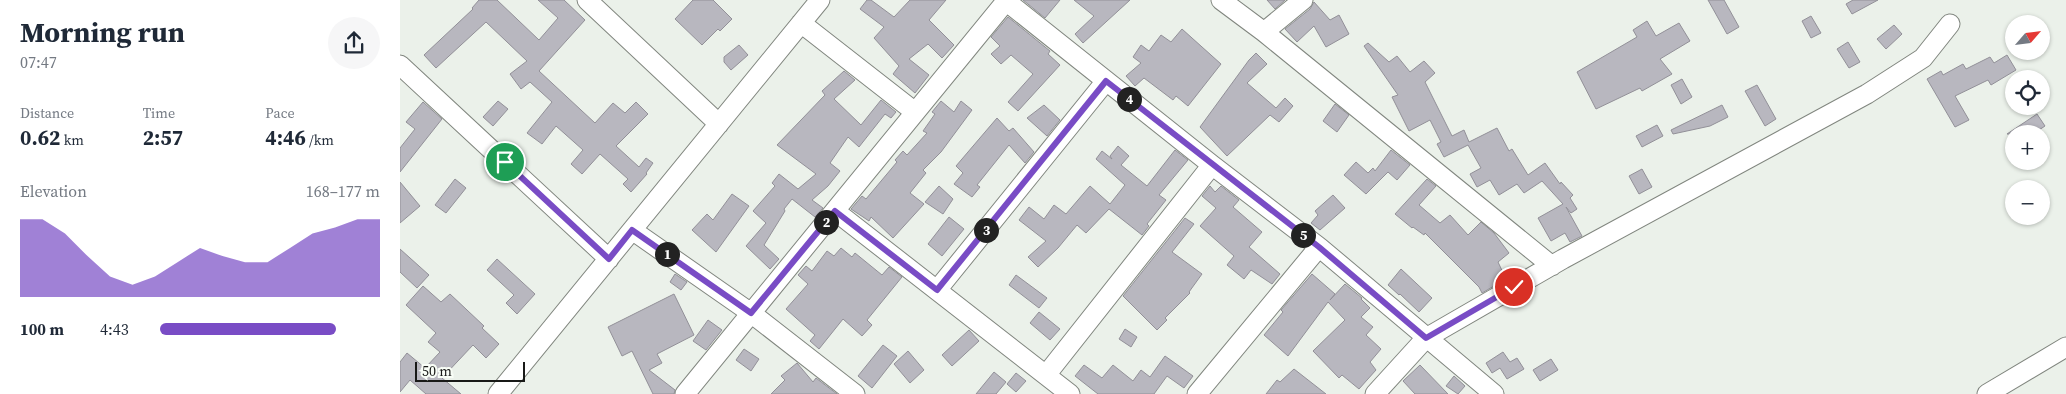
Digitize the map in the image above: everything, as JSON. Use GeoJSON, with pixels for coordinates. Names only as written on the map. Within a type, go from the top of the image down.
{"type":"FeatureCollection","features":[{"type":"Feature","properties":{"kind":"street"},"geometry":{"type":"LineString","coordinates":[[587,0],[719,124]]}},
{"type":"Feature","properties":{"kind":"street"},"geometry":{"type":"LineString","coordinates":[[498,394],[820,0]]}},
{"type":"Feature","properties":{"kind":"street"},"geometry":{"type":"LineString","coordinates":[[684,394],[1006,0],[1212,165],[1319,247],[1491,393]]}},
{"type":"Feature","properties":{"kind":"street"},"geometry":{"type":"LineString","coordinates":[[1222,0],[1552,266]]}},
{"type":"Feature","properties":{"kind":"street"},"geometry":{"type":"LineString","coordinates":[[1264,32],[1303,0]]}},
{"type":"Feature","properties":{"kind":"street"},"geometry":{"type":"LineString","coordinates":[[801,23],[915,112]]}},
{"type":"Feature","properties":{"kind":"street"},"geometry":{"type":"LineString","coordinates":[[1375,394],[1426,338],[1552,266],[1868,94],[1923,58],[1950,24]]}},
{"type":"Feature","properties":{"kind":"street"},"geometry":{"type":"LineString","coordinates":[[400,66],[609,259]]}},
{"type":"Feature","properties":{"kind":"street"},"geometry":{"type":"LineString","coordinates":[[937,290],[1106,81]]}},
{"type":"Feature","properties":{"kind":"street"},"geometry":{"type":"LineString","coordinates":[[1046,375],[1212,165]]}},
{"type":"Feature","properties":{"kind":"street"},"geometry":{"type":"LineString","coordinates":[[835,211],[1070,394]]}},
{"type":"Feature","properties":{"kind":"street"},"geometry":{"type":"LineString","coordinates":[[632,230],[751,313],[853,394]]}},
{"type":"Feature","properties":{"kind":"street"},"geometry":{"type":"LineString","coordinates":[[1197,394],[1319,247]]}},
{"type":"Feature","properties":{"kind":"street"},"geometry":{"type":"LineString","coordinates":[[1988,394],[2066,347]]}},
{"type":"Feature","properties":{"kind":"building"},"geometry":{"type":"Polygon","coordinates":[[[479,0],[497,0],[539,40],[558,18],[538,0],[564,0],[585,20],[539,71],[595,123],[613,103],[625,113],[636,102],[648,114],[616,146],[639,167],[646,158],[653,163],[647,174],[631,192],[623,184],[628,179],[600,154],[582,174],[571,164],[583,150],[556,126],[542,144],[527,133],[552,102],[530,82],[521,89],[510,74],[527,61],[486,22],[436,68],[424,55],[473,9],[479,0]]]}},
{"type":"Feature","properties":{"kind":"building"},"geometry":{"type":"Polygon","coordinates":[[[693,0],[713,0],[732,19],[720,31],[718,29],[702,45],[675,19],[693,0]]]}},
{"type":"Feature","properties":{"kind":"building"},"geometry":{"type":"Polygon","coordinates":[[[867,0],[871,0],[894,17],[910,0],[946,0],[929,20],[954,45],[942,58],[928,44],[909,59],[929,75],[915,93],[893,74],[899,66],[874,38],[884,27],[860,9],[867,0]]]}},
{"type":"Feature","properties":{"kind":"building"},"geometry":{"type":"Polygon","coordinates":[[[1023,0],[1060,0],[1045,18],[1023,0]]]}},
{"type":"Feature","properties":{"kind":"building"},"geometry":{"type":"Polygon","coordinates":[[[1074,0],[1130,0],[1083,43],[1075,34],[1094,16],[1074,0]]]}},
{"type":"Feature","properties":{"kind":"building"},"geometry":{"type":"Polygon","coordinates":[[[1267,0],[1285,0],[1275,9],[1267,0]]]}},
{"type":"Feature","properties":{"kind":"building"},"geometry":{"type":"Polygon","coordinates":[[[1708,0],[1724,0],[1739,27],[1727,34],[1708,0]]]}},
{"type":"Feature","properties":{"kind":"building"},"geometry":{"type":"Polygon","coordinates":[[[1853,0],[1878,0],[1852,14],[1846,4],[1853,0]]]}},
{"type":"Feature","properties":{"kind":"building"},"geometry":{"type":"Polygon","coordinates":[[[1314,2],[1330,20],[1339,15],[1349,34],[1326,47],[1314,26],[1297,42],[1285,29],[1310,9],[1314,2]]]}},
{"type":"Feature","properties":{"kind":"building"},"geometry":{"type":"Polygon","coordinates":[[[1811,16],[1821,33],[1811,38],[1802,21],[1811,16]]]}},
{"type":"Feature","properties":{"kind":"building"},"geometry":{"type":"Polygon","coordinates":[[[1008,17],[1050,51],[1048,54],[1060,65],[1018,111],[1008,102],[1033,74],[1011,55],[1001,64],[991,54],[1000,46],[991,37],[1008,17]]]}},
{"type":"Feature","properties":{"kind":"building"},"geometry":{"type":"Polygon","coordinates":[[[1647,21],[1656,36],[1679,23],[1690,41],[1660,59],[1672,74],[1642,91],[1640,88],[1596,109],[1577,72],[1637,37],[1633,30],[1647,21]]]}},
{"type":"Feature","properties":{"kind":"building"},"geometry":{"type":"Polygon","coordinates":[[[1894,25],[1902,34],[1886,49],[1877,39],[1894,25]]]}},
{"type":"Feature","properties":{"kind":"building"},"geometry":{"type":"Polygon","coordinates":[[[1182,29],[1221,64],[1188,106],[1176,96],[1173,100],[1144,78],[1135,86],[1126,76],[1141,63],[1133,57],[1141,45],[1149,51],[1161,35],[1171,42],[1182,29]]]}},
{"type":"Feature","properties":{"kind":"building"},"geometry":{"type":"Polygon","coordinates":[[[1848,42],[1860,62],[1849,68],[1837,49],[1848,42]]]}},
{"type":"Feature","properties":{"kind":"building"},"geometry":{"type":"Polygon","coordinates":[[[1368,43],[1389,62],[1397,56],[1410,72],[1424,61],[1435,73],[1425,82],[1452,136],[1464,130],[1469,142],[1497,128],[1509,151],[1512,149],[1528,175],[1545,163],[1560,184],[1561,182],[1573,195],[1570,198],[1577,209],[1571,213],[1566,207],[1582,236],[1570,242],[1565,233],[1551,241],[1538,218],[1563,204],[1542,181],[1524,193],[1517,184],[1499,195],[1490,180],[1477,187],[1470,174],[1481,168],[1468,145],[1444,157],[1437,144],[1441,142],[1430,120],[1409,131],[1392,97],[1398,95],[1364,46],[1368,43]]]}},
{"type":"Feature","properties":{"kind":"building"},"geometry":{"type":"Polygon","coordinates":[[[739,45],[748,55],[731,70],[724,62],[724,57],[739,45]]]}},
{"type":"Feature","properties":{"kind":"building"},"geometry":{"type":"Polygon","coordinates":[[[1256,53],[1267,64],[1247,83],[1276,108],[1285,98],[1293,106],[1279,122],[1270,115],[1227,156],[1200,127],[1256,53]]]}},
{"type":"Feature","properties":{"kind":"building"},"geometry":{"type":"Polygon","coordinates":[[[2005,56],[2005,60],[2010,60],[2016,70],[2005,70],[2005,77],[1991,85],[1988,80],[1955,96],[1969,120],[1955,127],[1927,79],[1941,71],[1943,75],[1963,64],[1966,69],[1990,57],[1994,63],[2005,56]]]}},
{"type":"Feature","properties":{"kind":"building"},"geometry":{"type":"Polygon","coordinates":[[[844,71],[855,80],[834,99],[861,125],[881,100],[896,112],[891,118],[885,114],[859,147],[848,137],[830,163],[840,171],[828,186],[812,200],[823,208],[815,217],[792,199],[784,209],[785,211],[764,245],[779,259],[770,269],[746,246],[766,223],[753,211],[775,186],[772,183],[779,174],[798,189],[816,174],[777,145],[825,95],[822,91],[844,71]]]}},
{"type":"Feature","properties":{"kind":"building"},"geometry":{"type":"Polygon","coordinates":[[[1682,79],[1692,97],[1681,104],[1671,85],[1682,79]]]}},
{"type":"Feature","properties":{"kind":"building"},"geometry":{"type":"Polygon","coordinates":[[[1757,85],[1776,119],[1765,126],[1745,91],[1757,85]]]}},
{"type":"Feature","properties":{"kind":"building"},"geometry":{"type":"Polygon","coordinates":[[[498,101],[508,109],[493,126],[483,117],[498,101]]]}},
{"type":"Feature","properties":{"kind":"building"},"geometry":{"type":"Polygon","coordinates":[[[941,101],[954,112],[961,101],[972,110],[941,152],[923,170],[926,173],[910,193],[924,204],[893,238],[871,217],[869,221],[851,209],[862,196],[866,199],[897,162],[895,160],[903,151],[907,155],[927,133],[923,131],[935,114],[932,112],[941,101]]]}},
{"type":"Feature","properties":{"kind":"building"},"geometry":{"type":"Polygon","coordinates":[[[423,102],[442,119],[400,172],[400,148],[415,129],[406,122],[423,102]]]}},
{"type":"Feature","properties":{"kind":"building"},"geometry":{"type":"Polygon","coordinates":[[[1335,104],[1349,115],[1337,132],[1323,121],[1335,104]]]}},
{"type":"Feature","properties":{"kind":"building"},"geometry":{"type":"Polygon","coordinates":[[[1044,105],[1060,120],[1047,136],[1027,118],[1044,105]]]}},
{"type":"Feature","properties":{"kind":"building"},"geometry":{"type":"Polygon","coordinates":[[[1722,105],[1728,117],[1710,126],[1673,134],[1671,130],[1722,105]]]}},
{"type":"Feature","properties":{"kind":"building"},"geometry":{"type":"Polygon","coordinates":[[[2038,115],[2044,125],[2020,125],[2038,115]]]}},
{"type":"Feature","properties":{"kind":"building"},"geometry":{"type":"Polygon","coordinates":[[[997,118],[1009,131],[1013,128],[1034,152],[1025,163],[1009,145],[977,185],[980,187],[972,197],[954,184],[963,173],[956,166],[997,118]]]}},
{"type":"Feature","properties":{"kind":"building"},"geometry":{"type":"Polygon","coordinates":[[[1657,125],[1663,136],[1642,147],[1636,136],[1657,125]]]}},
{"type":"Feature","properties":{"kind":"building"},"geometry":{"type":"Polygon","coordinates":[[[1118,146],[1129,156],[1121,165],[1147,186],[1175,150],[1188,160],[1159,195],[1166,200],[1147,224],[1149,226],[1142,235],[1109,209],[1086,233],[1077,225],[1058,248],[1038,267],[1028,257],[1046,241],[1019,220],[1029,207],[1044,219],[1054,205],[1066,214],[1090,186],[1110,204],[1125,185],[1096,159],[1102,151],[1112,159],[1110,156],[1118,146]]]}},
{"type":"Feature","properties":{"kind":"building"},"geometry":{"type":"Polygon","coordinates":[[[1391,150],[1410,165],[1397,180],[1388,172],[1366,194],[1344,175],[1356,162],[1368,173],[1373,168],[1375,171],[1391,150]]]}},
{"type":"Feature","properties":{"kind":"building"},"geometry":{"type":"Polygon","coordinates":[[[1642,169],[1652,187],[1639,194],[1629,176],[1642,169]]]}},
{"type":"Feature","properties":{"kind":"building"},"geometry":{"type":"Polygon","coordinates":[[[455,179],[466,188],[446,213],[435,205],[455,179]]]}},
{"type":"Feature","properties":{"kind":"building"},"geometry":{"type":"Polygon","coordinates":[[[1427,179],[1436,186],[1419,205],[1440,223],[1450,215],[1468,235],[1481,222],[1494,233],[1509,253],[1498,262],[1506,279],[1482,293],[1479,287],[1425,233],[1424,235],[1412,228],[1395,214],[1427,179]]]}},
{"type":"Feature","properties":{"kind":"building"},"geometry":{"type":"Polygon","coordinates":[[[400,182],[420,206],[400,223],[400,182]]]}},
{"type":"Feature","properties":{"kind":"building"},"geometry":{"type":"Polygon","coordinates":[[[939,186],[953,199],[943,214],[925,202],[939,186]]]}},
{"type":"Feature","properties":{"kind":"building"},"geometry":{"type":"Polygon","coordinates":[[[1210,186],[1215,192],[1221,186],[1239,200],[1233,207],[1262,232],[1249,247],[1280,274],[1272,284],[1251,270],[1244,279],[1227,265],[1234,256],[1200,226],[1216,208],[1202,196],[1210,186]]]}},
{"type":"Feature","properties":{"kind":"building"},"geometry":{"type":"Polygon","coordinates":[[[732,194],[749,206],[716,252],[692,230],[707,214],[713,220],[732,194]]]}},
{"type":"Feature","properties":{"kind":"building"},"geometry":{"type":"Polygon","coordinates":[[[1333,195],[1345,208],[1320,230],[1311,223],[1318,215],[1315,211],[1333,195]]]}},
{"type":"Feature","properties":{"kind":"building"},"geometry":{"type":"Polygon","coordinates":[[[949,217],[964,229],[942,256],[928,244],[949,217]]]}},
{"type":"Feature","properties":{"kind":"building"},"geometry":{"type":"Polygon","coordinates":[[[1185,218],[1194,224],[1172,252],[1202,274],[1190,293],[1165,318],[1167,320],[1157,330],[1123,296],[1185,218]]]}},
{"type":"Feature","properties":{"kind":"building"},"geometry":{"type":"Polygon","coordinates":[[[841,248],[852,257],[855,253],[882,275],[889,267],[902,277],[867,320],[872,325],[862,336],[843,319],[819,349],[810,341],[815,335],[786,309],[808,284],[798,275],[806,266],[812,271],[827,251],[834,256],[841,248]]]}},
{"type":"Feature","properties":{"kind":"building"},"geometry":{"type":"Polygon","coordinates":[[[400,249],[429,275],[417,288],[400,272],[400,249]]]}},
{"type":"Feature","properties":{"kind":"building"},"geometry":{"type":"Polygon","coordinates":[[[497,259],[535,294],[517,314],[506,303],[514,295],[487,270],[497,259]]]}},
{"type":"Feature","properties":{"kind":"building"},"geometry":{"type":"Polygon","coordinates":[[[1401,269],[1432,298],[1419,312],[1388,285],[1401,269]]]}},
{"type":"Feature","properties":{"kind":"building"},"geometry":{"type":"Polygon","coordinates":[[[675,274],[687,282],[681,290],[670,282],[675,274]]]}},
{"type":"Feature","properties":{"kind":"building"},"geometry":{"type":"Polygon","coordinates":[[[1312,274],[1335,294],[1330,300],[1345,284],[1362,298],[1370,308],[1361,317],[1373,327],[1366,335],[1381,349],[1370,362],[1376,370],[1359,389],[1342,375],[1339,378],[1313,351],[1345,320],[1328,302],[1288,356],[1264,335],[1283,312],[1281,310],[1312,274]]]}},
{"type":"Feature","properties":{"kind":"building"},"geometry":{"type":"Polygon","coordinates":[[[1016,275],[1047,298],[1039,308],[1009,285],[1016,275]]]}},
{"type":"Feature","properties":{"kind":"building"},"geometry":{"type":"Polygon","coordinates":[[[423,286],[441,302],[450,294],[484,326],[482,328],[499,344],[486,358],[473,345],[442,378],[461,394],[426,394],[410,380],[400,392],[400,362],[407,353],[425,368],[440,352],[428,342],[436,333],[406,305],[423,286]]]}},
{"type":"Feature","properties":{"kind":"building"},"geometry":{"type":"Polygon","coordinates":[[[674,294],[694,335],[657,354],[662,363],[649,370],[675,390],[674,394],[653,394],[632,351],[622,356],[608,327],[674,294]]]}},
{"type":"Feature","properties":{"kind":"building"},"geometry":{"type":"Polygon","coordinates":[[[1039,312],[1060,329],[1050,340],[1030,323],[1039,312]]]}},
{"type":"Feature","properties":{"kind":"building"},"geometry":{"type":"Polygon","coordinates":[[[708,320],[722,330],[706,350],[693,341],[708,320]]]}},
{"type":"Feature","properties":{"kind":"building"},"geometry":{"type":"Polygon","coordinates":[[[1125,329],[1137,337],[1131,347],[1119,339],[1125,329]]]}},
{"type":"Feature","properties":{"kind":"building"},"geometry":{"type":"Polygon","coordinates":[[[969,330],[979,341],[952,366],[942,355],[969,330]]]}},
{"type":"Feature","properties":{"kind":"building"},"geometry":{"type":"Polygon","coordinates":[[[883,345],[897,356],[872,388],[858,376],[883,345]]]}},
{"type":"Feature","properties":{"kind":"building"},"geometry":{"type":"Polygon","coordinates":[[[744,349],[759,359],[751,371],[736,360],[744,349]]]}},
{"type":"Feature","properties":{"kind":"building"},"geometry":{"type":"Polygon","coordinates":[[[908,351],[924,370],[910,383],[894,364],[908,351]]]}},
{"type":"Feature","properties":{"kind":"building"},"geometry":{"type":"Polygon","coordinates":[[[1503,352],[1510,362],[1517,358],[1524,369],[1507,379],[1500,368],[1492,373],[1486,363],[1503,352]]]}},
{"type":"Feature","properties":{"kind":"building"},"geometry":{"type":"Polygon","coordinates":[[[1165,356],[1193,376],[1184,388],[1167,376],[1154,394],[1098,394],[1075,376],[1084,365],[1102,378],[1113,365],[1133,381],[1141,370],[1150,377],[1165,356]]]}},
{"type":"Feature","properties":{"kind":"building"},"geometry":{"type":"Polygon","coordinates":[[[1551,359],[1558,370],[1540,381],[1533,370],[1551,359]]]}},
{"type":"Feature","properties":{"kind":"building"},"geometry":{"type":"Polygon","coordinates":[[[797,363],[813,382],[816,378],[837,394],[771,394],[785,380],[781,376],[797,363]]]}},
{"type":"Feature","properties":{"kind":"building"},"geometry":{"type":"Polygon","coordinates":[[[1420,365],[1448,394],[1415,394],[1403,381],[1420,365]]]}},
{"type":"Feature","properties":{"kind":"building"},"geometry":{"type":"Polygon","coordinates":[[[1294,369],[1326,394],[1266,394],[1277,380],[1280,382],[1294,369]]]}},
{"type":"Feature","properties":{"kind":"building"},"geometry":{"type":"Polygon","coordinates":[[[994,372],[1006,382],[996,394],[976,394],[994,372]]]}},
{"type":"Feature","properties":{"kind":"building"},"geometry":{"type":"Polygon","coordinates":[[[1016,373],[1026,381],[1016,392],[1007,384],[1016,373]]]}},
{"type":"Feature","properties":{"kind":"building"},"geometry":{"type":"Polygon","coordinates":[[[1454,376],[1465,386],[1458,394],[1446,386],[1454,376]]]}},
{"type":"Feature","properties":{"kind":"route"},"geometry":{"type":"LineString","coordinates":[[505,162],[609,259],[632,230],[751,313],[835,211],[937,290],[1106,81],[1319,247],[1426,338],[1514,287]]}}]}
